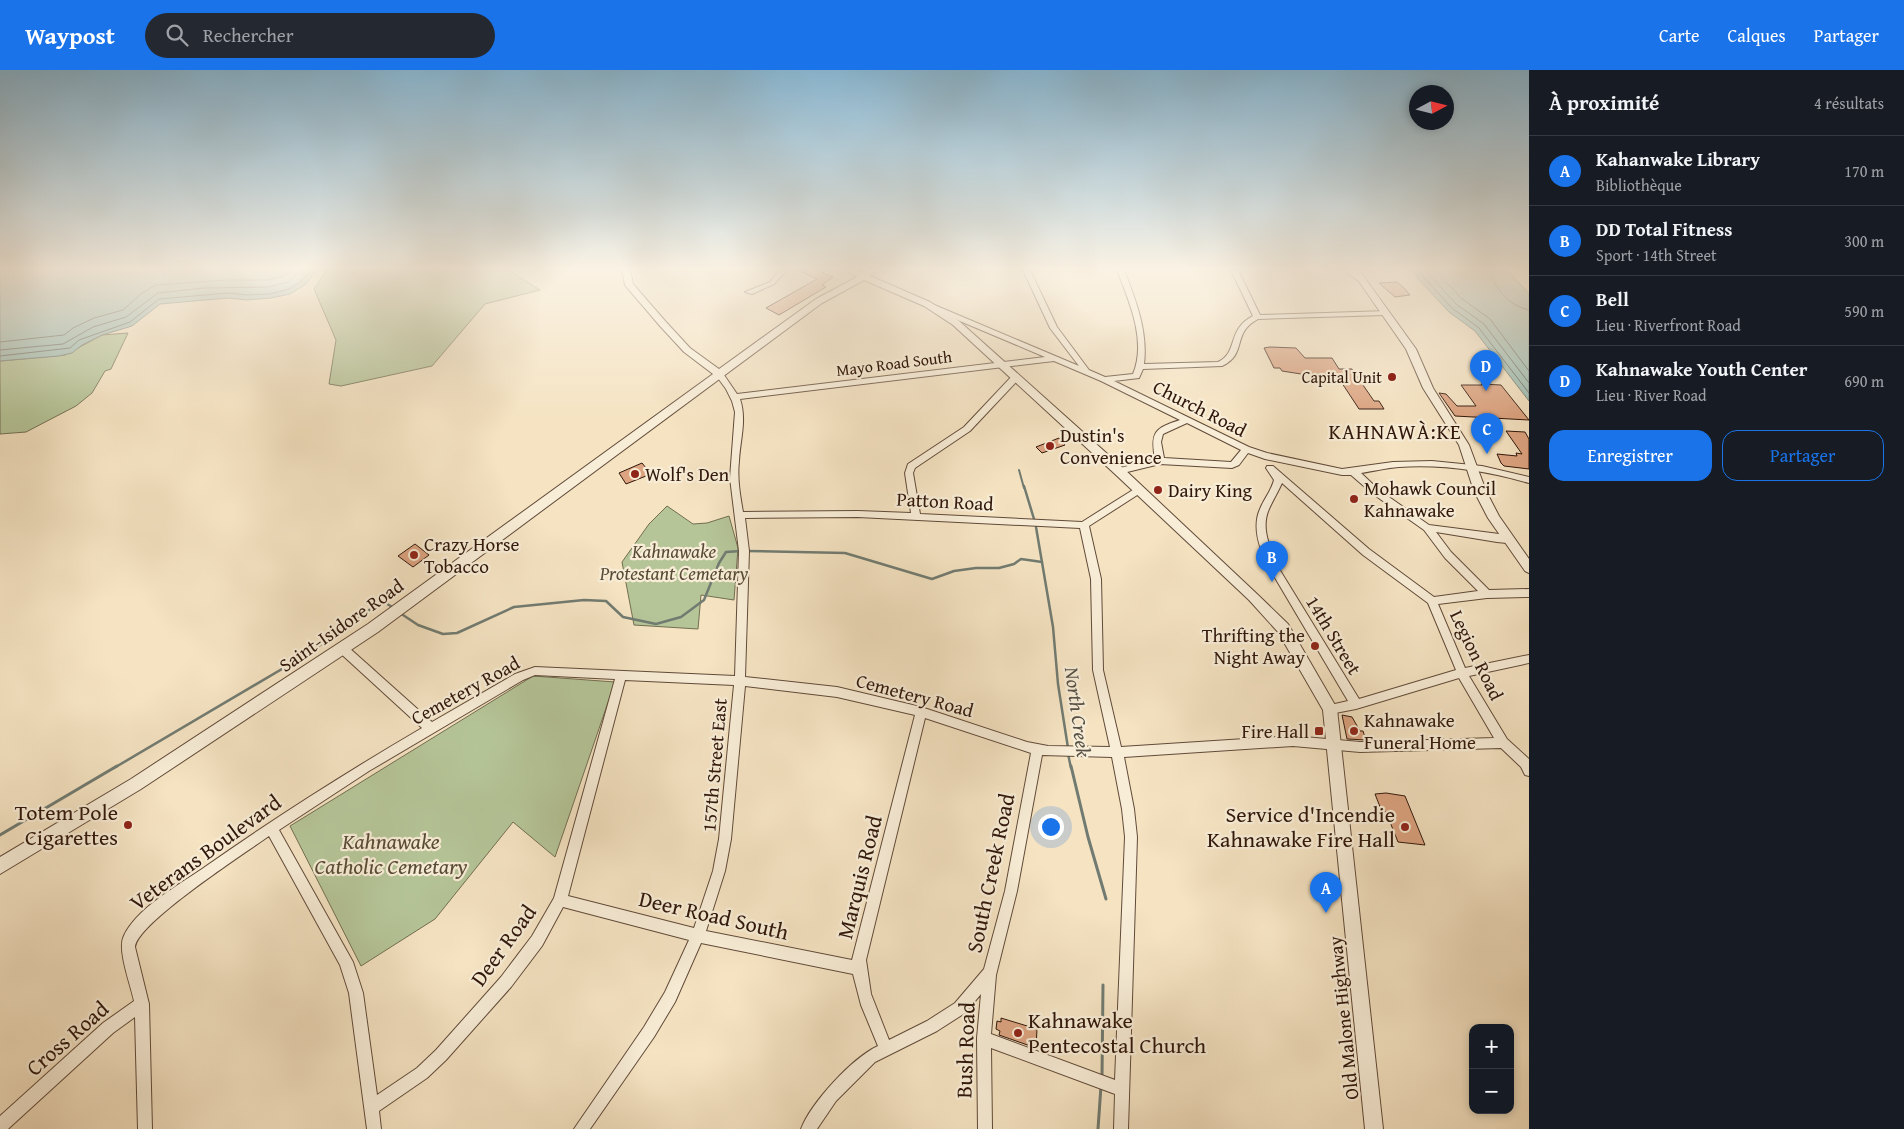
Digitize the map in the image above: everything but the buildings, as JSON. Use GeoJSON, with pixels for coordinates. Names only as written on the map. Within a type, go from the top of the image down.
{"type":"FeatureCollection","features":[{"type":"Feature","properties":{"kind":"street"},"geometry":{"type":"LineString","coordinates":[[659,319],[687,350],[718,374],[736,397]]}},
{"type":"Feature","properties":{"kind":"street","name":"Saint-Isidore Road"},"geometry":{"type":"LineString","coordinates":[[0,866],[136,784],[342,649],[794,319]]}},
{"type":"Feature","properties":{"kind":"street","name":"Old Malone Highway"},"geometry":{"type":"LineString","coordinates":[[951,319],[1119,471],[1253,597],[1283,628],[1330,709],[1374,1129]]}},
{"type":"Feature","properties":{"kind":"street","name":"Church Road"},"geometry":{"type":"LineString","coordinates":[[964,319],[1104,379],[1246,449],[1265,456],[1328,470],[1354,472],[1398,464],[1474,468],[1529,480]]}},
{"type":"Feature","properties":{"kind":"street"},"geometry":{"type":"LineString","coordinates":[[1050,319],[1054,328],[1088,372]]}},
{"type":"Feature","properties":{"kind":"street"},"geometry":{"type":"LineString","coordinates":[[1136,376],[1141,367],[1137,319]]}},
{"type":"Feature","properties":{"kind":"street"},"geometry":{"type":"LineString","coordinates":[[1141,367],[1218,364],[1227,361],[1232,357],[1239,331],[1252,319]]}},
{"type":"Feature","properties":{"kind":"street"},"geometry":{"type":"LineString","coordinates":[[1390,319],[1411,348],[1428,388],[1464,445],[1474,468],[1480,491],[1507,539],[1529,568]]}},
{"type":"Feature","properties":{"kind":"street","name":"Mayo Road South"},"geometry":{"type":"LineString","coordinates":[[736,397],[1056,358]]}},
{"type":"Feature","properties":{"kind":"street"},"geometry":{"type":"LineString","coordinates":[[1104,379],[1136,376]]}},
{"type":"Feature","properties":{"kind":"street"},"geometry":{"type":"LineString","coordinates":[[1136,376],[1145,398]]}},
{"type":"Feature","properties":{"kind":"street"},"geometry":{"type":"LineString","coordinates":[[916,518],[909,474],[911,466],[967,429],[1016,377]]}},
{"type":"Feature","properties":{"kind":"street","name":"157th Street East"},"geometry":{"type":"LineString","coordinates":[[581,1129],[666,1004],[679,980],[698,936],[719,871],[725,839],[740,681],[744,551],[734,477],[739,426],[736,397]]}},
{"type":"Feature","properties":{"kind":"street"},"geometry":{"type":"LineString","coordinates":[[1160,461],[1156,439],[1159,432],[1189,420]]}},
{"type":"Feature","properties":{"kind":"street"},"geometry":{"type":"LineString","coordinates":[[1119,471],[1160,461],[1232,465],[1236,463],[1246,449]]}},
{"type":"Feature","properties":{"kind":"street"},"geometry":{"type":"LineString","coordinates":[[1265,456],[1270,468],[1366,552],[1432,601],[1487,594],[1529,593]]}},
{"type":"Feature","properties":{"kind":"street","name":"14th Street"},"geometry":{"type":"LineString","coordinates":[[1270,468],[1279,480],[1274,494],[1269,499],[1261,516],[1264,541],[1274,568],[1356,704]]}},
{"type":"Feature","properties":{"kind":"street"},"geometry":{"type":"LineString","coordinates":[[1354,472],[1376,492],[1427,528],[1448,555],[1487,594]]}},
{"type":"Feature","properties":{"kind":"street"},"geometry":{"type":"LineString","coordinates":[[1121,1129],[1131,837],[1128,809],[1117,752],[1098,670],[1096,579],[1084,525],[1139,490]]}},
{"type":"Feature","properties":{"kind":"street","name":"Patton Road"},"geometry":{"type":"LineString","coordinates":[[740,514],[799,513],[1084,525]]}},
{"type":"Feature","properties":{"kind":"street"},"geometry":{"type":"LineString","coordinates":[[1427,528],[1492,539],[1507,539]]}},
{"type":"Feature","properties":{"kind":"street","name":"Legion Road"},"geometry":{"type":"LineString","coordinates":[[1432,601],[1462,674],[1503,743],[1524,763],[1529,771]]}},
{"type":"Feature","properties":{"kind":"street"},"geometry":{"type":"LineString","coordinates":[[342,649],[431,729]]}},
{"type":"Feature","properties":{"kind":"street"},"geometry":{"type":"LineString","coordinates":[[1330,709],[1356,704],[1462,674],[1529,659]]}},
{"type":"Feature","properties":{"kind":"street","name":"Cemetery Road"},"geometry":{"type":"LineString","coordinates":[[346,781],[519,677],[535,671],[740,681],[836,692],[921,712],[1037,749],[1117,752],[1293,741],[1334,743],[1360,747],[1503,743]]}},
{"type":"Feature","properties":{"kind":"street","name":"Deer Road"},"geometry":{"type":"LineString","coordinates":[[372,1108],[422,1073],[459,1037],[506,982],[537,941],[560,900],[621,676]]}},
{"type":"Feature","properties":{"kind":"street","name":"Marquis Road"},"geometry":{"type":"LineString","coordinates":[[886,1049],[864,995],[859,960],[921,712]]}},
{"type":"Feature","properties":{"kind":"street","name":"South Creek Road"},"geometry":{"type":"LineString","coordinates":[[808,1129],[831,1096],[870,1057],[932,1026],[960,1008],[990,972],[1011,891],[1037,749]]}},
{"type":"Feature","properties":{"kind":"street","name":"Veterans Boulevard"},"geometry":{"type":"LineString","coordinates":[[145,1129],[142,1004],[128,947],[129,939],[135,930],[180,892],[271,828],[346,781]]}},
{"type":"Feature","properties":{"kind":"street"},"geometry":{"type":"LineString","coordinates":[[271,828],[346,962],[356,993],[374,1129]]}},
{"type":"Feature","properties":{"kind":"street","name":"Deer Road South"},"geometry":{"type":"LineString","coordinates":[[560,900],[698,936],[859,968]]}},
{"type":"Feature","properties":{"kind":"street","name":"Bush Road"},"geometry":{"type":"LineString","coordinates":[[985,1129],[984,1038],[990,972]]}},
{"type":"Feature","properties":{"kind":"street","name":"Cross Road"},"geometry":{"type":"LineString","coordinates":[[0,1126],[108,1028],[142,1004]]}},
{"type":"Feature","properties":{"kind":"street"},"geometry":{"type":"LineString","coordinates":[[984,1038],[1123,1090]]}},
{"type":"Feature","properties":{"kind":"green space"},"geometry":{"type":"Polygon","coordinates":[[[327,319],[472,319],[432,366],[341,386],[329,384],[336,340],[327,319]]]}},
{"type":"Feature","properties":{"kind":"green space"},"geometry":{"type":"Polygon","coordinates":[[[128,333],[111,369],[105,371],[92,393],[76,406],[26,432],[0,434],[0,361],[65,355],[102,335],[128,333]]]}},
{"type":"Feature","properties":{"kind":"green space","name":"Kahnawake Protestant Cemetary"},"geometry":{"type":"Polygon","coordinates":[[[667,506],[693,524],[707,523],[729,516],[738,548],[734,600],[701,595],[698,629],[634,625],[622,562],[649,524],[667,506]]]}},
{"type":"Feature","properties":{"kind":"green space","name":"Kahnawake Catholic Cemetary"},"geometry":{"type":"Polygon","coordinates":[[[533,676],[615,682],[555,857],[513,822],[435,919],[361,966],[290,826],[533,676]]]}},
{"type":"Feature","properties":{"kind":"water"},"geometry":{"type":"Polygon","coordinates":[[[0,319],[140,319],[132,326],[102,335],[82,345],[72,353],[59,356],[0,361],[0,319]]]}},
{"type":"Feature","properties":{"kind":"water"},"geometry":{"type":"Polygon","coordinates":[[[1459,319],[1529,319],[1529,401],[1475,331],[1459,319]]]}},
{"type":"Feature","properties":{"kind":"waterway","name":"North Creek"},"geometry":{"type":"LineString","coordinates":[[1019,470],[1024,488]]}},
{"type":"Feature","properties":{"kind":"waterway","name":"North Creek"},"geometry":{"type":"LineString","coordinates":[[1024,486],[1034,519]]}},
{"type":"Feature","properties":{"kind":"waterway","name":"North Creek"},"geometry":{"type":"LineString","coordinates":[[1036,527],[1042,562]]}},
{"type":"Feature","properties":{"kind":"waterway"},"geometry":{"type":"LineString","coordinates":[[400,613],[418,625],[443,634],[457,633],[514,607],[584,600],[606,601],[623,617],[656,624],[681,617],[704,600],[719,563],[726,552],[741,551]]}},
{"type":"Feature","properties":{"kind":"waterway"},"geometry":{"type":"LineString","coordinates":[[746,551],[845,553],[932,579],[954,571],[976,568],[999,568],[1014,564],[1021,559],[1042,562]]}},
{"type":"Feature","properties":{"kind":"waterway","name":"North Creek"},"geometry":{"type":"LineString","coordinates":[[1042,562],[1053,627],[1058,684],[1068,748]]}},
{"type":"Feature","properties":{"kind":"waterway"},"geometry":{"type":"LineString","coordinates":[[337,633],[382,601],[394,608]]}},
{"type":"Feature","properties":{"kind":"waterway"},"geometry":{"type":"LineString","coordinates":[[114,768],[304,656],[326,641]]}},
{"type":"Feature","properties":{"kind":"waterway","name":"North Creek"},"geometry":{"type":"LineString","coordinates":[[1068,754],[1071,768]]}},
{"type":"Feature","properties":{"kind":"waterway"},"geometry":{"type":"LineString","coordinates":[[0,835],[117,766]]}},
{"type":"Feature","properties":{"kind":"waterway","name":"North Creek"},"geometry":{"type":"LineString","coordinates":[[1071,766],[1088,837],[1106,899]]}},
{"type":"Feature","properties":{"kind":"waterway","name":"North Creek"},"geometry":{"type":"LineString","coordinates":[[1102,1078],[1103,985]]}},
{"type":"Feature","properties":{"kind":"waterway","name":"North Creek"},"geometry":{"type":"LineString","coordinates":[[1098,1129],[1101,1086]]}},
{"type":"Feature","properties":{"kind":"place","name":"Capital Unit"},"geometry":{"type":"Point","coordinates":[1392,377]}},
{"type":"Feature","properties":{"kind":"place","name":"Kahnawake Youth Center"},"geometry":{"type":"Point","coordinates":[1486,391]}},
{"type":"Feature","properties":{"kind":"place","name":"Dustin's Convenience"},"geometry":{"type":"Point","coordinates":[1050,446]}},
{"type":"Feature","properties":{"kind":"place","name":"Bell"},"geometry":{"type":"Point","coordinates":[1487,454]}},
{"type":"Feature","properties":{"kind":"place","name":"Wolf's Den"},"geometry":{"type":"Point","coordinates":[635,474]}},
{"type":"Feature","properties":{"kind":"place","name":"Dairy King"},"geometry":{"type":"Point","coordinates":[1158,490]}},
{"type":"Feature","properties":{"kind":"place","name":"Mohawk Council Kahnawake"},"geometry":{"type":"Point","coordinates":[1354,499]}},
{"type":"Feature","properties":{"kind":"place","name":"Crazy Horse Tobacco"},"geometry":{"type":"Point","coordinates":[414,555]}},
{"type":"Feature","properties":{"kind":"place","name":"DD Total Fitness"},"geometry":{"type":"Point","coordinates":[1272,582]}},
{"type":"Feature","properties":{"kind":"place","name":"Thrifting the Night Away"},"geometry":{"type":"Point","coordinates":[1315,646]}},
{"type":"Feature","properties":{"kind":"place","name":"Fire Hall"},"geometry":{"type":"Point","coordinates":[1319,731]}},
{"type":"Feature","properties":{"kind":"place","name":"Kahnawake Funeral Home"},"geometry":{"type":"Point","coordinates":[1354,731]}},
{"type":"Feature","properties":{"kind":"place","name":"Totem Pole Cigarettes"},"geometry":{"type":"Point","coordinates":[128,825]}},
{"type":"Feature","properties":{"kind":"place","name":"Service d'Incendie Kahnawake Fire Hall"},"geometry":{"type":"Point","coordinates":[1405,827]}},
{"type":"Feature","properties":{"kind":"place","name":"Kahanwake Library"},"geometry":{"type":"Point","coordinates":[1326,913]}},
{"type":"Feature","properties":{"kind":"place","name":"Kahnawake Pentecostal Church"},"geometry":{"type":"Point","coordinates":[1018,1033]}},
{"type":"Feature","properties":{"kind":"district","name":"KAHNAWÀ:KE"},"geometry":{"type":"Point","coordinates":[1395,432]}}]}
